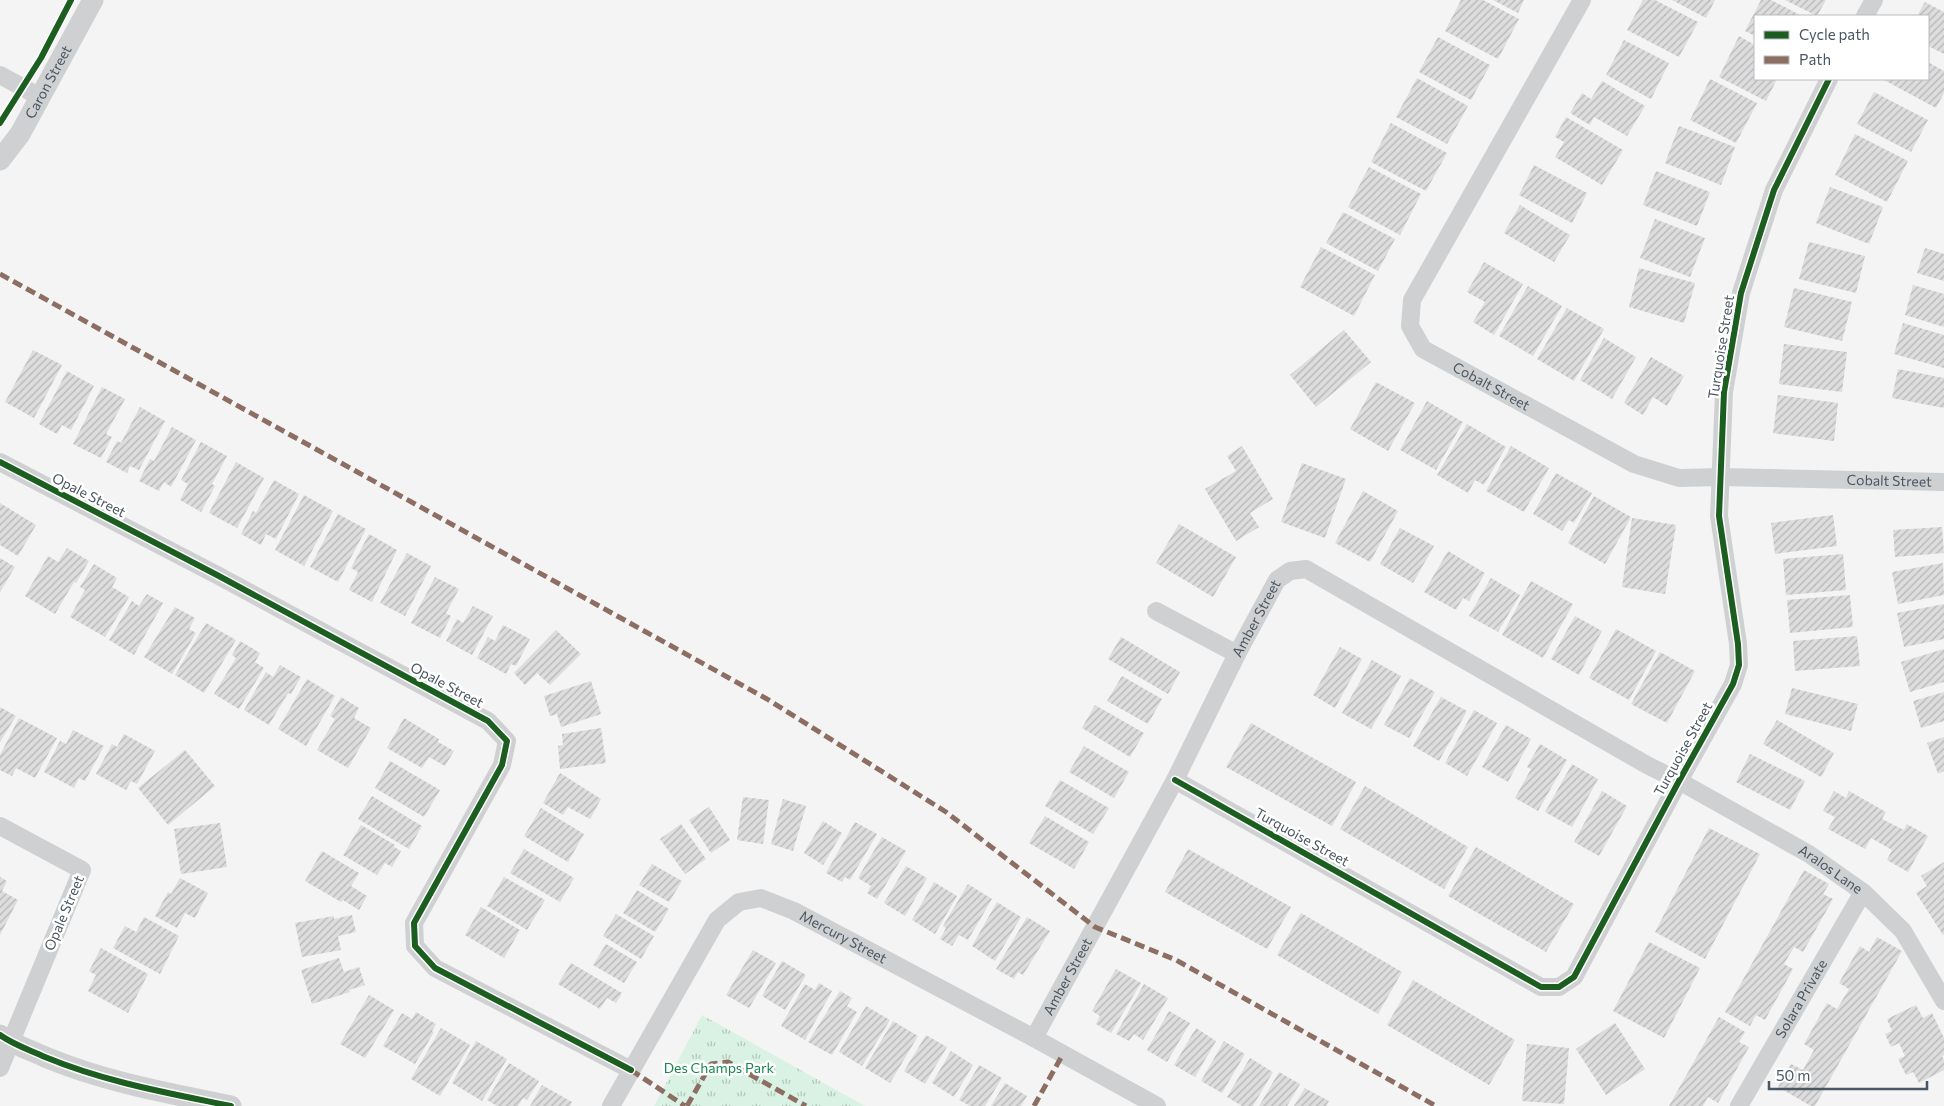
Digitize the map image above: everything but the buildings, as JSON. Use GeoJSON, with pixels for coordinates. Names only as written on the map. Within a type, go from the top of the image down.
{"type":"FeatureCollection","features":[{"type":"Feature","properties":{"kind":"street","name":"Caron Street"},"geometry":{"type":"LineString","coordinates":[[0,160],[20,134],[93,0]]}},
{"type":"Feature","properties":{"kind":"street","name":"Cobalt Street"},"geometry":{"type":"LineString","coordinates":[[1582,0],[1412,300],[1410,326],[1423,349],[1634,464],[1679,478],[1721,477],[1944,482]]}},
{"type":"Feature","properties":{"kind":"street"},"geometry":{"type":"LineString","coordinates":[[1865,15],[1874,0]]}},
{"type":"Feature","properties":{"kind":"street"},"geometry":{"type":"LineString","coordinates":[[0,75],[40,97]]}},
{"type":"Feature","properties":{"kind":"street","name":"Turquoise Street"},"geometry":{"type":"LineString","coordinates":[[1175,780],[1541,986],[1558,987],[1574,977],[1733,684],[1740,665],[1719,516],[1724,392],[1741,293],[1774,190],[1829,80]]}},
{"type":"Feature","properties":{"kind":"street","name":"Opale Street"},"geometry":{"type":"LineString","coordinates":[[0,462],[217,575],[488,721],[507,741],[502,765],[414,922],[415,946],[435,968],[631,1070]]}},
{"type":"Feature","properties":{"kind":"street","name":"Amber Street"},"geometry":{"type":"LineString","coordinates":[[1034,1038],[1175,780],[1236,654],[1277,580],[1290,571],[1306,569],[1647,765],[1679,781]]}},
{"type":"Feature","properties":{"kind":"street"},"geometry":{"type":"LineString","coordinates":[[1156,611],[1236,654]]}},
{"type":"Feature","properties":{"kind":"street","name":"Aralos Lane"},"geometry":{"type":"LineString","coordinates":[[1679,781],[1809,854],[1863,892],[1903,931],[1944,1001]]}},
{"type":"Feature","properties":{"kind":"street","name":"Opale Street"},"geometry":{"type":"LineString","coordinates":[[0,826],[82,870],[3,1040]]}},
{"type":"Feature","properties":{"kind":"street","name":"Solara Private"},"geometry":{"type":"LineString","coordinates":[[1739,1106],[1863,892]]}},
{"type":"Feature","properties":{"kind":"street","name":"Mercury Street"},"geometry":{"type":"LineString","coordinates":[[611,1106],[717,920],[739,902],[761,898],[794,911],[1034,1038],[1157,1106]]}},
{"type":"Feature","properties":{"kind":"street"},"geometry":{"type":"LineString","coordinates":[[0,1068],[3,1040],[64,1065],[135,1087],[232,1106]]}},
{"type":"Feature","properties":{"kind":"green space","name":"Des Champs Park"},"geometry":{"type":"Polygon","coordinates":[[[702,1015],[865,1106],[654,1106],[702,1015]]]}},
{"type":"Feature","properties":{"kind":"marked path"},"geometry":{"type":"LineString","coordinates":[[0,274],[767,699],[946,812],[1095,927],[1176,960],[1436,1106]]}},
{"type":"Feature","properties":{"kind":"marked path"},"geometry":{"type":"LineString","coordinates":[[1034,1106],[1063,1054]]}},
{"type":"Feature","properties":{"kind":"marked path"},"geometry":{"type":"LineString","coordinates":[[687,1106],[711,1064],[728,1062],[806,1106]]}},
{"type":"Feature","properties":{"kind":"marked path"},"geometry":{"type":"LineString","coordinates":[[631,1070],[685,1106]]}},
{"type":"Feature","properties":{"kind":"cycle path"},"geometry":{"type":"LineString","coordinates":[[0,123],[41,58],[71,0]]}},
{"type":"Feature","properties":{"kind":"cycle path"},"geometry":{"type":"LineString","coordinates":[[1175,780],[1541,987],[1559,987],[1574,977],[1733,684],[1739,665],[1738,644],[1719,516],[1724,392],[1741,293],[1774,190],[1829,80]]}},
{"type":"Feature","properties":{"kind":"cycle path"},"geometry":{"type":"LineString","coordinates":[[0,462],[217,575],[488,721],[507,741],[502,765],[414,923],[415,946],[435,968],[631,1070]]}},
{"type":"Feature","properties":{"kind":"cycle path"},"geometry":{"type":"LineString","coordinates":[[0,1035],[16,1045],[68,1066],[137,1086],[231,1106]]}}]}
